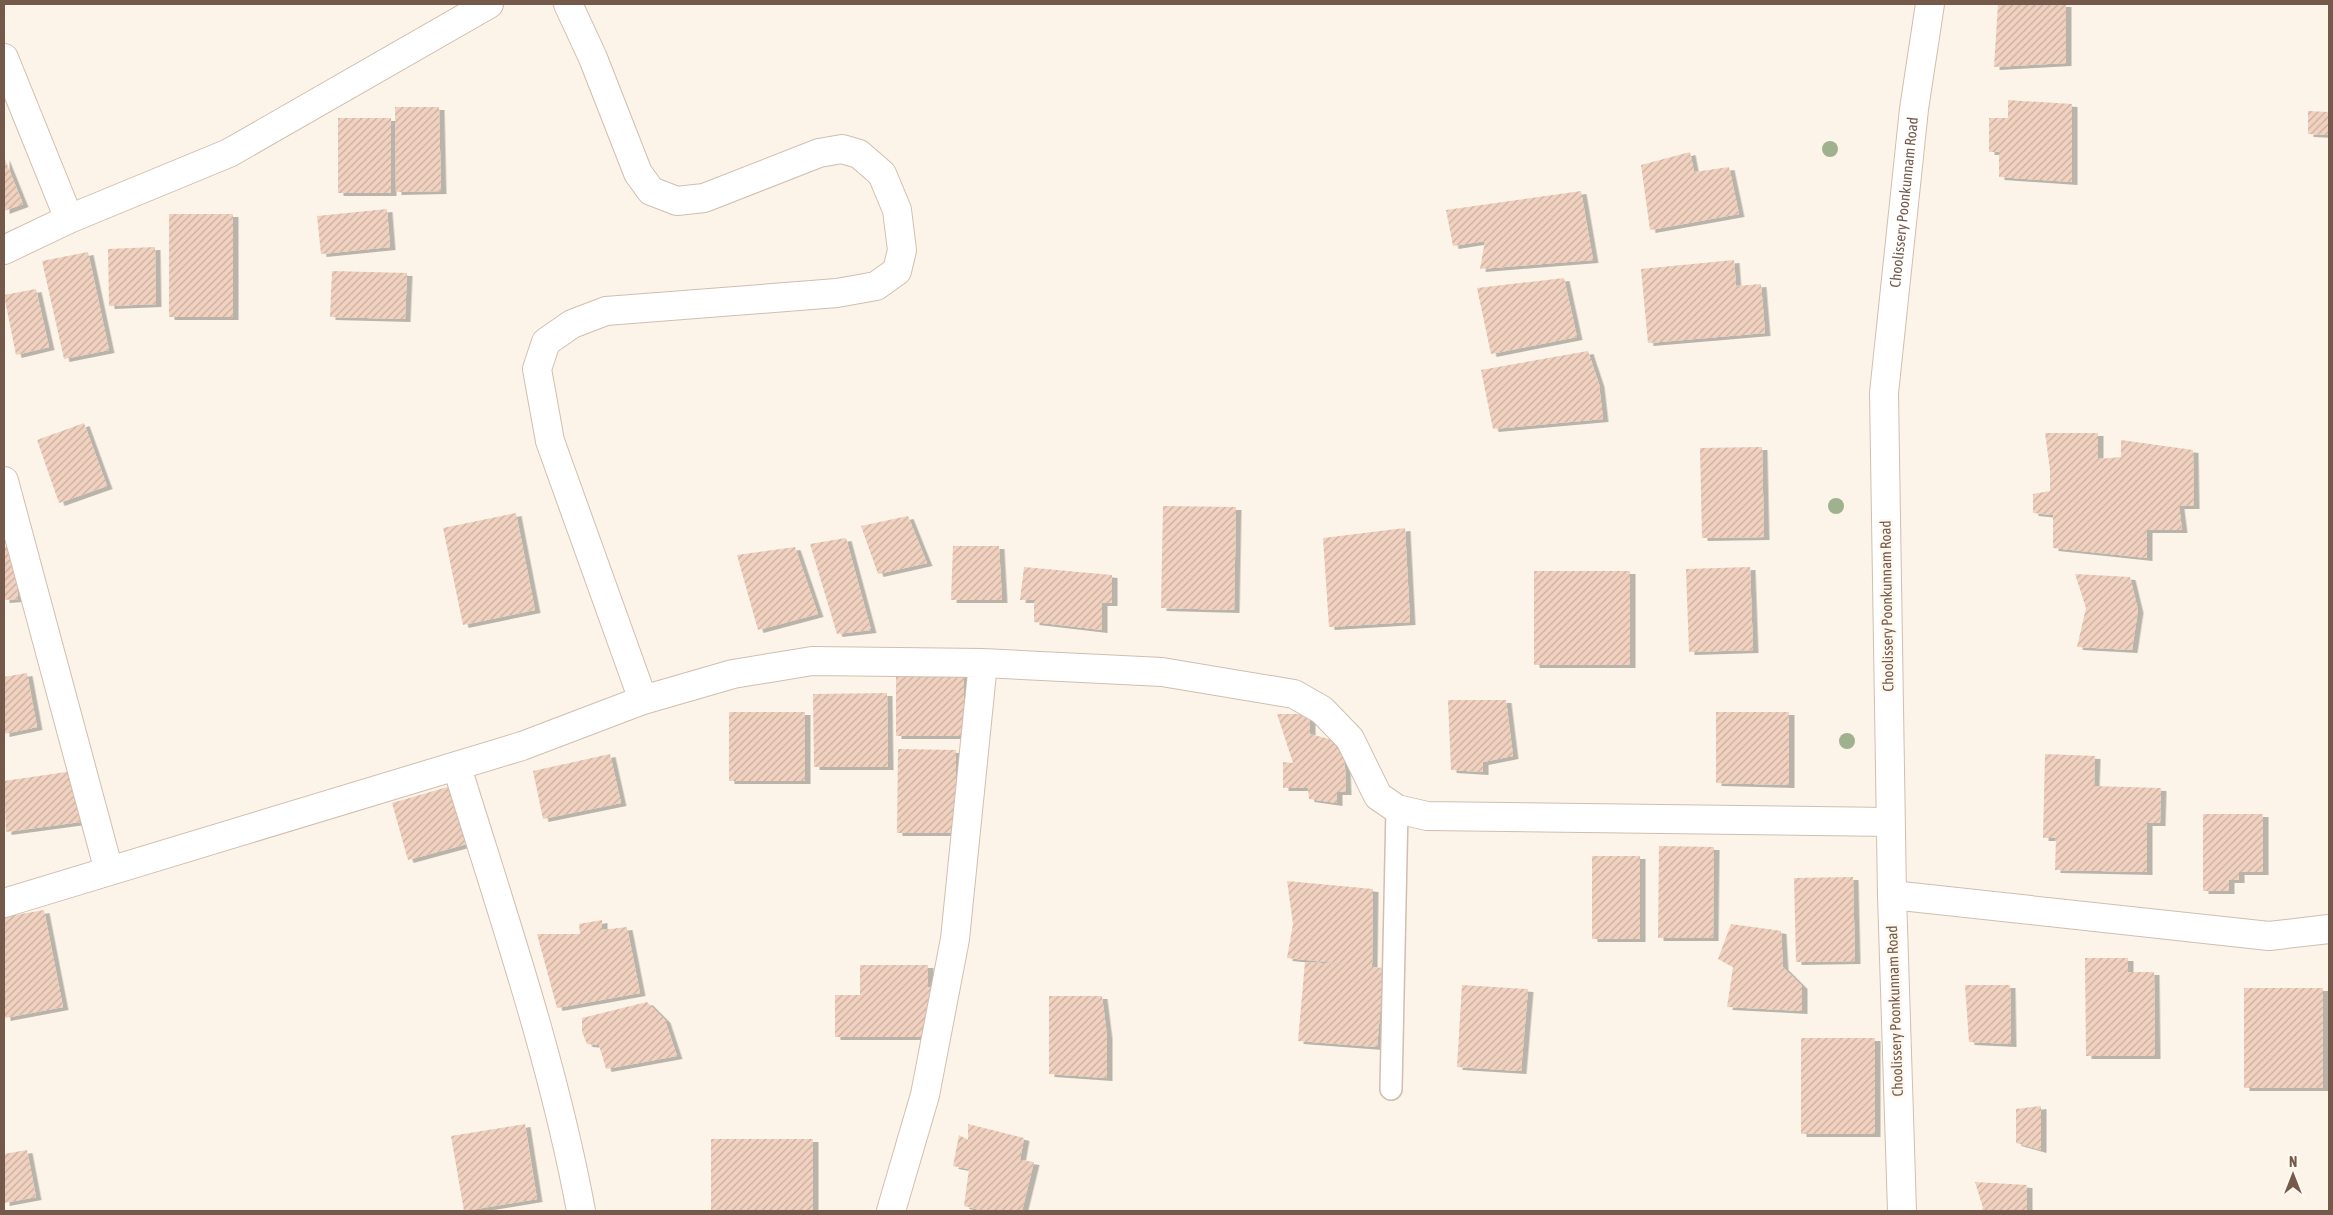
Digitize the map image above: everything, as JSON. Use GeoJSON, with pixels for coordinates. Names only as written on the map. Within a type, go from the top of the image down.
{"type":"FeatureCollection","features":[{"type":"Feature","properties":{"kind":"street"},"geometry":{"type":"LineString","coordinates":[[4,250],[69,219],[229,154],[489,4]]}},
{"type":"Feature","properties":{"kind":"street"},"geometry":{"type":"LineString","coordinates":[[568,4],[593,58],[638,174],[651,191],[677,201],[704,198],[819,153],[842,149],[859,154],[882,174],[898,210],[902,250],[897,271],[876,286],[838,293],[606,311],[572,324],[546,342],[538,369],[550,441],[643,700]]}},
{"type":"Feature","properties":{"kind":"street","name":"Choolissery Poonkunnam Road"},"geometry":{"type":"LineString","coordinates":[[1902,1211],[1890,822],[1884,393],[1914,109],[1930,4]]}},
{"type":"Feature","properties":{"kind":"street"},"geometry":{"type":"LineString","coordinates":[[4,58],[69,219]]}},
{"type":"Feature","properties":{"kind":"street"},"geometry":{"type":"LineString","coordinates":[[4,480],[109,871]]}},
{"type":"Feature","properties":{"kind":"street"},"geometry":{"type":"LineString","coordinates":[[4,903],[457,767],[522,746],[643,700],[733,674],[812,661],[983,663],[1162,672],[1294,694],[1322,710],[1350,738],[1378,796],[1397,809],[1427,816],[1890,822]]}},
{"type":"Feature","properties":{"kind":"street"},"geometry":{"type":"LineString","coordinates":[[891,1211],[925,1095],[955,939],[983,663]]}},
{"type":"Feature","properties":{"kind":"street"},"geometry":{"type":"LineString","coordinates":[[457,767],[531,1009],[572,1164],[581,1211]]}},
{"type":"Feature","properties":{"kind":"street"},"geometry":{"type":"LineString","coordinates":[[1892,895],[2269,936],[2329,929]]}},
{"type":"Feature","properties":{"kind":"lane"},"geometry":{"type":"LineString","coordinates":[[1391,1089],[1397,809]]}},
{"type":"Feature","properties":{"kind":"building"},"geometry":{"type":"Polygon","coordinates":[[[1998,4],[2066,4],[2066,63],[1994,67],[1998,4]]]}},
{"type":"Feature","properties":{"kind":"building"},"geometry":{"type":"Polygon","coordinates":[[[2008,100],[2072,104],[2072,182],[1999,177],[1999,152],[1989,152],[1989,118],[2008,118],[2008,100]]]}},
{"type":"Feature","properties":{"kind":"building"},"geometry":{"type":"Polygon","coordinates":[[[395,107],[439,107],[441,191],[396,192],[395,107]]]}},
{"type":"Feature","properties":{"kind":"building"},"geometry":{"type":"Polygon","coordinates":[[[2308,111],[2329,112],[2329,135],[2308,134],[2308,111]]]}},
{"type":"Feature","properties":{"kind":"building"},"geometry":{"type":"Polygon","coordinates":[[[338,118],[391,118],[391,193],[338,193],[338,118]]]}},
{"type":"Feature","properties":{"kind":"building"},"geometry":{"type":"Polygon","coordinates":[[[1690,152],[1694,172],[1729,167],[1739,214],[1650,230],[1641,165],[1690,152]]]}},
{"type":"Feature","properties":{"kind":"building"},"geometry":{"type":"Polygon","coordinates":[[[4,157],[23,204],[4,211],[4,157]]]}},
{"type":"Feature","properties":{"kind":"building"},"geometry":{"type":"Polygon","coordinates":[[[1581,191],[1593,260],[1480,269],[1485,241],[1453,246],[1446,210],[1581,191]]]}},
{"type":"Feature","properties":{"kind":"building"},"geometry":{"type":"Polygon","coordinates":[[[387,209],[390,247],[321,254],[317,216],[387,209]]]}},
{"type":"Feature","properties":{"kind":"building"},"geometry":{"type":"Polygon","coordinates":[[[169,214],[233,214],[233,317],[169,317],[169,214]]]}},
{"type":"Feature","properties":{"kind":"building"},"geometry":{"type":"Polygon","coordinates":[[[155,247],[156,304],[109,306],[108,249],[155,247]]]}},
{"type":"Feature","properties":{"kind":"building"},"geometry":{"type":"Polygon","coordinates":[[[88,252],[109,350],[64,359],[42,261],[88,252]]]}},
{"type":"Feature","properties":{"kind":"building"},"geometry":{"type":"Polygon","coordinates":[[[1734,260],[1736,286],[1761,284],[1765,333],[1648,343],[1641,269],[1734,260]]]}},
{"type":"Feature","properties":{"kind":"building"},"geometry":{"type":"Polygon","coordinates":[[[332,271],[407,273],[405,319],[330,317],[332,271]]]}},
{"type":"Feature","properties":{"kind":"building"},"geometry":{"type":"Polygon","coordinates":[[[1564,278],[1577,337],[1491,354],[1477,288],[1564,278]]]}},
{"type":"Feature","properties":{"kind":"building"},"geometry":{"type":"Polygon","coordinates":[[[36,289],[49,347],[16,355],[4,295],[36,289]]]}},
{"type":"Feature","properties":{"kind":"building"},"geometry":{"type":"Polygon","coordinates":[[[1588,351],[1599,384],[1603,419],[1493,429],[1481,370],[1588,351]]]}},
{"type":"Feature","properties":{"kind":"building"},"geometry":{"type":"Polygon","coordinates":[[[84,423],[107,486],[59,503],[37,440],[84,423]]]}},
{"type":"Feature","properties":{"kind":"building"},"geometry":{"type":"Polygon","coordinates":[[[2045,433],[2098,433],[2098,459],[2121,457],[2121,440],[2193,450],[2194,506],[2179,506],[2182,530],[2147,530],[2147,558],[2053,548],[2053,515],[2033,513],[2033,494],[2050,491],[2050,470],[2045,433]]]}},
{"type":"Feature","properties":{"kind":"building"},"geometry":{"type":"Polygon","coordinates":[[[1762,447],[1764,537],[1702,538],[1700,448],[1762,447]]]}},
{"type":"Feature","properties":{"kind":"building"},"geometry":{"type":"Polygon","coordinates":[[[1163,506],[1236,507],[1234,610],[1161,608],[1163,506]]]}},
{"type":"Feature","properties":{"kind":"building"},"geometry":{"type":"Polygon","coordinates":[[[516,513],[535,610],[463,625],[443,528],[516,513]]]}},
{"type":"Feature","properties":{"kind":"building"},"geometry":{"type":"Polygon","coordinates":[[[908,516],[927,563],[878,574],[861,526],[908,516]]]}},
{"type":"Feature","properties":{"kind":"building"},"geometry":{"type":"Polygon","coordinates":[[[1405,528],[1410,622],[1329,627],[1323,538],[1405,528]]]}},
{"type":"Feature","properties":{"kind":"building"},"geometry":{"type":"Polygon","coordinates":[[[846,538],[871,630],[837,634],[810,544],[846,538]]]}},
{"type":"Feature","properties":{"kind":"building"},"geometry":{"type":"Polygon","coordinates":[[[953,546],[999,546],[1002,600],[951,600],[953,546]]]}},
{"type":"Feature","properties":{"kind":"building"},"geometry":{"type":"Polygon","coordinates":[[[4,547],[17,547],[18,599],[4,600],[4,547]]]}},
{"type":"Feature","properties":{"kind":"building"},"geometry":{"type":"Polygon","coordinates":[[[795,547],[818,614],[758,630],[737,555],[795,547]]]}},
{"type":"Feature","properties":{"kind":"building"},"geometry":{"type":"Polygon","coordinates":[[[1024,567],[1112,575],[1112,603],[1102,603],[1102,630],[1034,622],[1034,600],[1020,600],[1024,567]]]}},
{"type":"Feature","properties":{"kind":"building"},"geometry":{"type":"Polygon","coordinates":[[[1750,567],[1753,650],[1689,652],[1686,569],[1750,567]]]}},
{"type":"Feature","properties":{"kind":"building"},"geometry":{"type":"Polygon","coordinates":[[[1534,571],[1630,571],[1630,665],[1534,665],[1534,571]]]}},
{"type":"Feature","properties":{"kind":"building"},"geometry":{"type":"Polygon","coordinates":[[[2075,574],[2130,577],[2138,610],[2132,650],[2077,647],[2086,608],[2075,574]]]}},
{"type":"Feature","properties":{"kind":"building"},"geometry":{"type":"Polygon","coordinates":[[[896,667],[964,667],[964,736],[896,736],[896,667]]]}},
{"type":"Feature","properties":{"kind":"building"},"geometry":{"type":"Polygon","coordinates":[[[27,673],[37,727],[4,734],[4,677],[27,673]]]}},
{"type":"Feature","properties":{"kind":"building"},"geometry":{"type":"Polygon","coordinates":[[[887,693],[888,767],[814,767],[813,694],[887,693]]]}},
{"type":"Feature","properties":{"kind":"building"},"geometry":{"type":"Polygon","coordinates":[[[1448,700],[1506,700],[1513,756],[1483,762],[1483,772],[1451,770],[1448,700]]]}},
{"type":"Feature","properties":{"kind":"building"},"geometry":{"type":"Polygon","coordinates":[[[729,712],[805,712],[805,781],[729,781],[729,712]]]}},
{"type":"Feature","properties":{"kind":"building"},"geometry":{"type":"Polygon","coordinates":[[[1716,712],[1789,712],[1789,785],[1716,783],[1716,712]]]}},
{"type":"Feature","properties":{"kind":"building"},"geometry":{"type":"Polygon","coordinates":[[[1277,714],[1310,714],[1310,734],[1344,743],[1346,792],[1337,792],[1337,803],[1309,799],[1308,788],[1283,788],[1283,762],[1293,763],[1277,714]]]}},
{"type":"Feature","properties":{"kind":"building"},"geometry":{"type":"Polygon","coordinates":[[[898,749],[956,750],[956,833],[897,833],[898,749]]]}},
{"type":"Feature","properties":{"kind":"building"},"geometry":{"type":"Polygon","coordinates":[[[610,754],[621,803],[543,819],[533,771],[610,754]]]}},
{"type":"Feature","properties":{"kind":"building"},"geometry":{"type":"Polygon","coordinates":[[[2045,754],[2095,756],[2094,786],[2161,788],[2160,823],[2147,823],[2147,872],[2055,870],[2056,838],[2043,838],[2045,754]]]}},
{"type":"Feature","properties":{"kind":"building"},"geometry":{"type":"Polygon","coordinates":[[[73,771],[80,822],[6,832],[4,781],[73,771]]]}},
{"type":"Feature","properties":{"kind":"building"},"geometry":{"type":"Polygon","coordinates":[[[451,786],[467,844],[408,860],[392,803],[451,786]]]}},
{"type":"Feature","properties":{"kind":"building"},"geometry":{"type":"Polygon","coordinates":[[[2203,814],[2263,814],[2263,872],[2239,872],[2239,880],[2229,880],[2229,891],[2203,891],[2203,814]]]}},
{"type":"Feature","properties":{"kind":"building"},"geometry":{"type":"Polygon","coordinates":[[[1659,846],[1714,847],[1713,938],[1658,938],[1659,846]]]}},
{"type":"Feature","properties":{"kind":"building"},"geometry":{"type":"Polygon","coordinates":[[[1592,856],[1640,856],[1640,939],[1592,939],[1592,856]]]}},
{"type":"Feature","properties":{"kind":"building"},"geometry":{"type":"Polygon","coordinates":[[[1853,877],[1855,961],[1796,962],[1794,878],[1853,877]]]}},
{"type":"Feature","properties":{"kind":"building"},"geometry":{"type":"Polygon","coordinates":[[[1287,881],[1373,889],[1372,967],[1384,968],[1377,1047],[1298,1041],[1305,962],[1355,965],[1287,958],[1293,924],[1287,881]]]}},
{"type":"Feature","properties":{"kind":"building"},"geometry":{"type":"Polygon","coordinates":[[[44,910],[63,1007],[5,1018],[4,917],[44,910]]]}},
{"type":"Feature","properties":{"kind":"building"},"geometry":{"type":"Polygon","coordinates":[[[602,920],[602,930],[627,927],[640,993],[557,1008],[537,934],[580,934],[579,924],[602,920]]]}},
{"type":"Feature","properties":{"kind":"building"},"geometry":{"type":"Polygon","coordinates":[[[1731,924],[1781,931],[1783,967],[1802,986],[1802,1011],[1727,1007],[1733,967],[1718,959],[1731,924]]]}},
{"type":"Feature","properties":{"kind":"building"},"geometry":{"type":"Polygon","coordinates":[[[2085,958],[2128,958],[2128,972],[2154,972],[2155,1056],[2086,1056],[2085,958]]]}},
{"type":"Feature","properties":{"kind":"building"},"geometry":{"type":"Polygon","coordinates":[[[860,965],[928,965],[928,987],[949,987],[931,1037],[835,1037],[835,995],[860,995],[860,965]]]}},
{"type":"Feature","properties":{"kind":"building"},"geometry":{"type":"Polygon","coordinates":[[[1462,985],[1528,989],[1521,1071],[1457,1067],[1462,985]]]}},
{"type":"Feature","properties":{"kind":"building"},"geometry":{"type":"Polygon","coordinates":[[[1965,985],[2010,985],[2011,1044],[1969,1042],[1965,985]]]}},
{"type":"Feature","properties":{"kind":"building"},"geometry":{"type":"Polygon","coordinates":[[[2244,988],[2323,988],[2323,1088],[2244,1088],[2244,988]]]}},
{"type":"Feature","properties":{"kind":"building"},"geometry":{"type":"Polygon","coordinates":[[[1049,996],[1102,996],[1107,1036],[1107,1078],[1049,1074],[1049,996]]]}},
{"type":"Feature","properties":{"kind":"building"},"geometry":{"type":"Polygon","coordinates":[[[647,1002],[665,1020],[677,1056],[606,1069],[599,1045],[587,1044],[582,1032],[582,1018],[647,1002]]]}},
{"type":"Feature","properties":{"kind":"building"},"geometry":{"type":"Polygon","coordinates":[[[1801,1038],[1875,1038],[1875,1134],[1801,1134],[1801,1038]]]}},
{"type":"Feature","properties":{"kind":"building"},"geometry":{"type":"Polygon","coordinates":[[[2041,1106],[2041,1150],[2016,1143],[2016,1109],[2041,1106]]]}},
{"type":"Feature","properties":{"kind":"building"},"geometry":{"type":"Polygon","coordinates":[[[525,1124],[537,1199],[464,1211],[451,1136],[525,1124]]]}},
{"type":"Feature","properties":{"kind":"building"},"geometry":{"type":"Polygon","coordinates":[[[968,1124],[1024,1138],[1020,1160],[1034,1162],[1022,1211],[984,1211],[964,1206],[969,1169],[953,1166],[959,1135],[968,1140],[968,1124]]]}},
{"type":"Feature","properties":{"kind":"building"},"geometry":{"type":"Polygon","coordinates":[[[711,1139],[813,1139],[813,1211],[711,1211],[711,1139]]]}},
{"type":"Feature","properties":{"kind":"building"},"geometry":{"type":"Polygon","coordinates":[[[27,1150],[36,1197],[4,1203],[4,1154],[27,1150]]]}},
{"type":"Feature","properties":{"kind":"building"},"geometry":{"type":"Polygon","coordinates":[[[1975,1182],[2027,1185],[2027,1211],[1981,1211],[1983,1208],[1975,1182]]]}}]}
